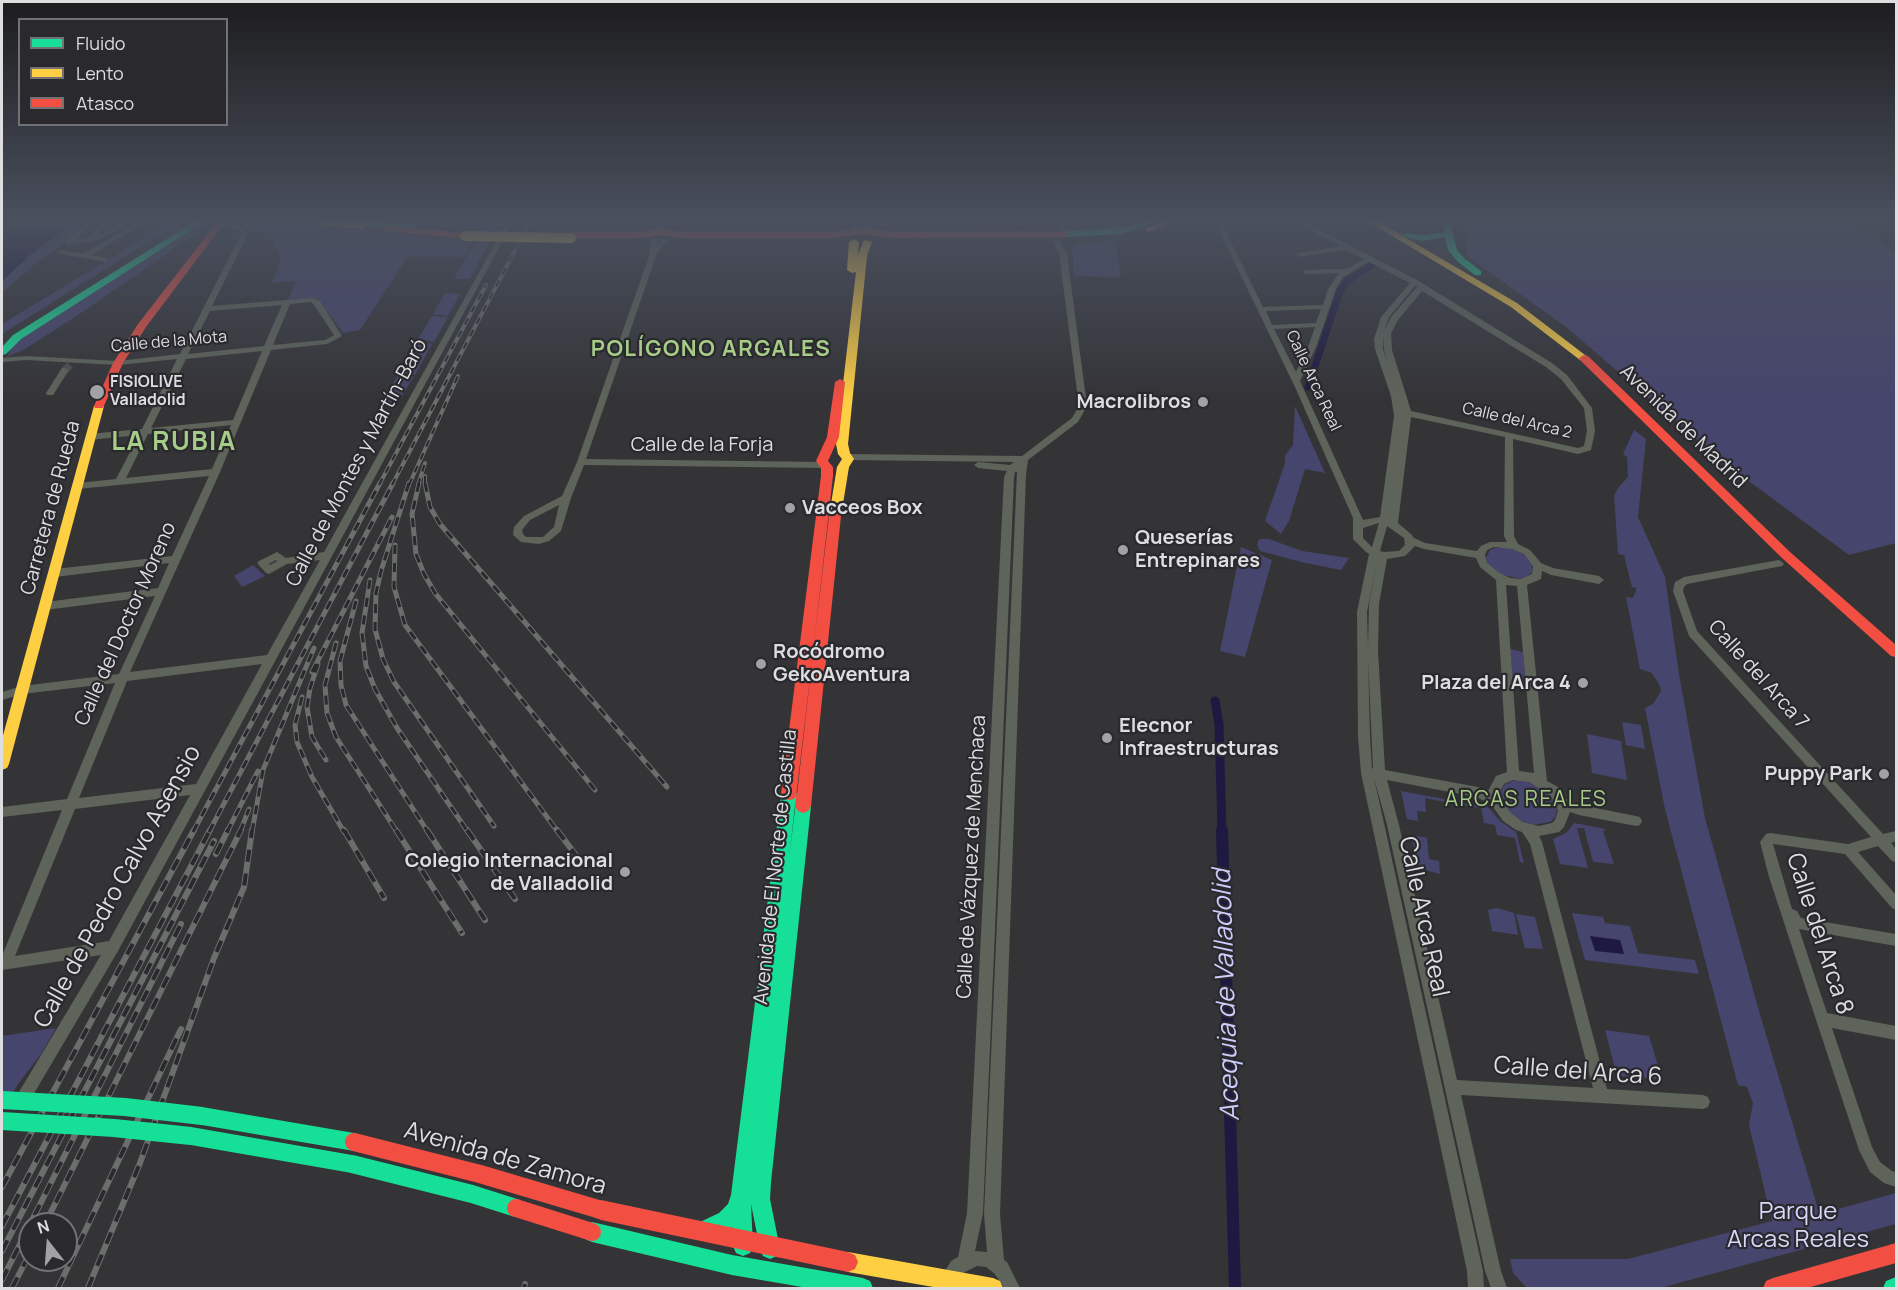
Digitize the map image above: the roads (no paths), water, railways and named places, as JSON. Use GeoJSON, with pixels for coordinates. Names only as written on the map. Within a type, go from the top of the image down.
{"type":"FeatureCollection","features":[{"type":"Feature","properties":{"kind":"main road"},"geometry":{"type":"LineString","coordinates":[[2,338],[89,282]]}},
{"type":"Feature","properties":{"kind":"main road"},"geometry":{"type":"LineString","coordinates":[[2,338],[94,282]]}},
{"type":"Feature","properties":{"kind":"main road"},"geometry":{"type":"LineString","coordinates":[[2,352],[17,337],[104,282]]}},
{"type":"Feature","properties":{"kind":"main road","name":"Carretera de Rueda"},"geometry":{"type":"LineString","coordinates":[[2,764],[99,406],[118,363],[175,282]]}},
{"type":"Feature","properties":{"kind":"main road","name":"Avenida de El Norte de Castilla"},"geometry":{"type":"LineString","coordinates":[[747,1268],[742,1240],[741,1196],[826,461],[833,436],[852,282]]}},
{"type":"Feature","properties":{"kind":"main road","name":"Avenida de El Norte de Castilla"},"geometry":{"type":"LineString","coordinates":[[771,1272],[770,1247],[760,1199],[761,1182],[838,489],[845,461],[842,444],[860,282]]}},
{"type":"Feature","properties":{"kind":"main road","name":"Avenida de Madrid"},"geometry":{"type":"LineString","coordinates":[[1478,282],[1514,305],[1586,360],[1786,555],[1896,652]]}},
{"type":"Feature","properties":{"kind":"main road","name":"Avenida de Madrid"},"geometry":{"type":"LineString","coordinates":[[1487,282],[1551,324]]}},
{"type":"Feature","properties":{"kind":"main road","name":"Avenida de Madrid"},"geometry":{"type":"LineString","coordinates":[[1493,282],[1535,309],[1607,371],[1786,543],[1896,640]]}},
{"type":"Feature","properties":{"kind":"main road"},"geometry":{"type":"LineString","coordinates":[[826,461],[837,452],[845,461]]}},
{"type":"Feature","properties":{"kind":"main road","name":"Avenida de Zamora"},"geometry":{"type":"LineString","coordinates":[[2,1100],[114,1107],[202,1116],[350,1140],[480,1174],[601,1210],[948,1284],[993,1288]]}},
{"type":"Feature","properties":{"kind":"main road","name":"Avenida de Zamora"},"geometry":{"type":"LineString","coordinates":[[2,1121],[114,1128],[191,1136],[352,1164],[472,1194],[592,1232],[747,1268],[864,1288]]}},
{"type":"Feature","properties":{"kind":"main road","name":"Avenida de El Norte de Castilla"},"geometry":{"type":"LineString","coordinates":[[700,1232],[726,1220],[735,1211],[741,1196]]}},
{"type":"Feature","properties":{"kind":"main road"},"geometry":{"type":"LineString","coordinates":[[1773,1288],[1896,1253]]}},
{"type":"Feature","properties":{"kind":"street"},"geometry":{"type":"LineString","coordinates":[[119,482],[222,282]]}},
{"type":"Feature","properties":{"kind":"street","name":"Calle de Montes y Martín-Baró"},"geometry":{"type":"LineString","coordinates":[[271,659],[477,282]]}},
{"type":"Feature","properties":{"kind":"street"},"geometry":{"type":"LineString","coordinates":[[566,498],[520,523],[517,529],[518,535],[531,541],[546,539],[558,529],[566,498],[582,459],[644,282]]}},
{"type":"Feature","properties":{"kind":"street"},"geometry":{"type":"LineString","coordinates":[[845,461],[1019,466],[1075,420],[1083,406],[1067,282]]}},
{"type":"Feature","properties":{"kind":"street","name":"Calle Arca Real"},"geometry":{"type":"LineString","coordinates":[[1248,282],[1361,522],[1358,539],[1364,546],[1379,554]]}},
{"type":"Feature","properties":{"kind":"street"},"geometry":{"type":"LineString","coordinates":[[1296,381],[1326,307],[1340,282]]}},
{"type":"Feature","properties":{"kind":"street"},"geometry":{"type":"LineString","coordinates":[[1388,522],[1407,413],[1388,350],[1387,333],[1418,284]]}},
{"type":"Feature","properties":{"kind":"street"},"geometry":{"type":"LineString","coordinates":[[1388,522],[1398,417],[1395,396],[1379,349],[1378,339],[1385,317],[1418,284]]}},
{"type":"Feature","properties":{"kind":"street","name":"Calle del Arca 2"},"geometry":{"type":"LineString","coordinates":[[1407,413],[1584,451],[1588,448],[1591,430],[1588,408],[1564,377],[1549,365],[1418,284]]}},
{"type":"Feature","properties":{"kind":"street","name":"Calle de la Mota"},"geometry":{"type":"LineString","coordinates":[[2,360],[26,358],[70,365],[118,363],[327,342],[337,338],[338,334],[312,300],[287,302]]}},
{"type":"Feature","properties":{"kind":"street"},"geometry":{"type":"LineString","coordinates":[[209,309],[287,302]]}},
{"type":"Feature","properties":{"kind":"street","name":"Calle del Doctor Moreno"},"geometry":{"type":"LineString","coordinates":[[3,964],[123,677],[215,472],[287,302]]}},
{"type":"Feature","properties":{"kind":"street"},"geometry":{"type":"LineString","coordinates":[[1261,309],[1326,307]]}},
{"type":"Feature","properties":{"kind":"street"},"geometry":{"type":"LineString","coordinates":[[1269,327],[1319,325]]}},
{"type":"Feature","properties":{"kind":"street"},"geometry":{"type":"LineString","coordinates":[[50,393],[70,365]]}},
{"type":"Feature","properties":{"kind":"street"},"geometry":{"type":"LineString","coordinates":[[89,437],[235,422]]}},
{"type":"Feature","properties":{"kind":"street"},"geometry":{"type":"LineString","coordinates":[[1509,435],[1510,542]]}},
{"type":"Feature","properties":{"kind":"street","name":"Calle de la Forja"},"geometry":{"type":"LineString","coordinates":[[582,459],[826,461]]}},
{"type":"Feature","properties":{"kind":"street"},"geometry":{"type":"LineString","coordinates":[[845,461],[1019,466]]}},
{"type":"Feature","properties":{"kind":"street","name":"Calle de Vázquez de Menchaca"},"geometry":{"type":"LineString","coordinates":[[965,1262],[975,1213],[1009,477],[1019,466]]}},
{"type":"Feature","properties":{"kind":"street","name":"Calle de Vázquez de Menchaca"},"geometry":{"type":"LineString","coordinates":[[996,1264],[992,1214],[1019,466]]}},
{"type":"Feature","properties":{"kind":"street"},"geometry":{"type":"LineString","coordinates":[[78,486],[215,472]]}},
{"type":"Feature","properties":{"kind":"street"},"geometry":{"type":"LineString","coordinates":[[1361,522],[1388,522],[1404,531],[1410,544]]}},
{"type":"Feature","properties":{"kind":"street","name":"Calle Arca Real"},"geometry":{"type":"LineString","coordinates":[[1388,522],[1379,554],[1374,604],[1373,773],[1475,1271],[1476,1288]]}},
{"type":"Feature","properties":{"kind":"street"},"geometry":{"type":"LineString","coordinates":[[1480,557],[1488,545],[1510,542],[1532,556],[1538,568]]}},
{"type":"Feature","properties":{"kind":"street"},"geometry":{"type":"LineString","coordinates":[[1410,544],[1480,557]]}},
{"type":"Feature","properties":{"kind":"street"},"geometry":{"type":"LineString","coordinates":[[1379,554],[1402,554],[1410,544]]}},
{"type":"Feature","properties":{"kind":"street"},"geometry":{"type":"LineString","coordinates":[[285,561],[328,555]]}},
{"type":"Feature","properties":{"kind":"street"},"geometry":{"type":"LineString","coordinates":[[1480,557],[1487,571],[1501,579],[1522,583],[1533,579],[1538,568]]}},
{"type":"Feature","properties":{"kind":"street"},"geometry":{"type":"LineString","coordinates":[[55,573],[176,559]]}},
{"type":"Feature","properties":{"kind":"street","name":"Calle del Arca 7"},"geometry":{"type":"LineString","coordinates":[[1779,564],[1684,581],[1679,585],[1678,591],[1690,626],[1693,633],[1896,857]]}},
{"type":"Feature","properties":{"kind":"street"},"geometry":{"type":"LineString","coordinates":[[1538,568],[1599,580]]}},
{"type":"Feature","properties":{"kind":"street"},"geometry":{"type":"LineString","coordinates":[[1501,579],[1513,775]]}},
{"type":"Feature","properties":{"kind":"street"},"geometry":{"type":"LineString","coordinates":[[1522,583],[1541,781]]}},
{"type":"Feature","properties":{"kind":"street"},"geometry":{"type":"LineString","coordinates":[[45,606],[162,591]]}},
{"type":"Feature","properties":{"kind":"street"},"geometry":{"type":"LineString","coordinates":[[2,696],[22,690],[271,659]]}},
{"type":"Feature","properties":{"kind":"street","name":"Calle de Pedro Calvo Asensio"},"geometry":{"type":"LineString","coordinates":[[2,1136],[113,947],[271,659]]}},
{"type":"Feature","properties":{"kind":"street"},"geometry":{"type":"LineString","coordinates":[[1373,773],[1495,795]]}},
{"type":"Feature","properties":{"kind":"street","name":"Calle Arca Real"},"geometry":{"type":"LineString","coordinates":[[1373,773],[1451,1087],[1492,1271],[1498,1288]]}},
{"type":"Feature","properties":{"kind":"street"},"geometry":{"type":"LineString","coordinates":[[1534,834],[1560,823],[1563,807],[1554,791],[1541,781],[1522,775],[1513,775],[1500,780],[1495,795],[1507,817],[1534,834],[1602,1096]]}},
{"type":"Feature","properties":{"kind":"street"},"geometry":{"type":"LineString","coordinates":[[2,812],[200,789]]}},
{"type":"Feature","properties":{"kind":"street"},"geometry":{"type":"LineString","coordinates":[[1563,807],[1636,821]]}},
{"type":"Feature","properties":{"kind":"street","name":"Calle del Arca 8"},"geometry":{"type":"LineString","coordinates":[[1896,836],[1848,849],[1779,838],[1770,838],[1766,842],[1866,1150],[1875,1167],[1889,1178],[1896,1179]]}},
{"type":"Feature","properties":{"kind":"street"},"geometry":{"type":"LineString","coordinates":[[1848,849],[1896,904]]}},
{"type":"Feature","properties":{"kind":"street"},"geometry":{"type":"LineString","coordinates":[[1784,902],[1797,923],[1896,940]]}},
{"type":"Feature","properties":{"kind":"street"},"geometry":{"type":"LineString","coordinates":[[3,964],[113,947]]}},
{"type":"Feature","properties":{"kind":"street"},"geometry":{"type":"LineString","coordinates":[[1823,1019],[1896,1033]]}},
{"type":"Feature","properties":{"kind":"street","name":"Calle del Arca 6"},"geometry":{"type":"LineString","coordinates":[[1451,1087],[1703,1102]]}},
{"type":"Feature","properties":{"kind":"street"},"geometry":{"type":"LineString","coordinates":[[948,1284],[957,1267],[977,1258],[996,1264],[1008,1277],[1012,1288]]}},
{"type":"Feature","properties":{"kind":"waterway","name":"Acequia de Valladolid"},"geometry":{"type":"LineString","coordinates":[[1308,387],[1340,291],[1346,282]]}},
{"type":"Feature","properties":{"kind":"waterway","name":"Acequia de Valladolid"},"geometry":{"type":"LineString","coordinates":[[1215,701],[1219,724],[1222,832]]}},
{"type":"Feature","properties":{"kind":"waterway","name":"Acequia de Valladolid"},"geometry":{"type":"LineString","coordinates":[[1222,830],[1235,1288]]}},
{"type":"Feature","properties":{"kind":"tunnel"},"geometry":{"type":"LineString","coordinates":[[65,370],[70,365]]}},
{"type":"Feature","properties":{"kind":"railway"},"geometry":{"type":"LineString","coordinates":[[392,485],[498,282]]}},
{"type":"Feature","properties":{"kind":"railway"},"geometry":{"type":"LineString","coordinates":[[379,485],[486,285]]}},
{"type":"Feature","properties":{"kind":"railway"},"geometry":{"type":"LineString","coordinates":[[409,485],[458,376]]}},
{"type":"Feature","properties":{"kind":"railway"},"geometry":{"type":"LineString","coordinates":[[418,485],[425,463]]}},
{"type":"Feature","properties":{"kind":"railway"},"geometry":{"type":"LineString","coordinates":[[425,476],[425,483]]}},
{"type":"Feature","properties":{"kind":"railway"},"geometry":{"type":"LineString","coordinates":[[193,832],[380,483]]}},
{"type":"Feature","properties":{"kind":"railway"},"geometry":{"type":"LineString","coordinates":[[209,832],[393,483]]}},
{"type":"Feature","properties":{"kind":"railway"},"geometry":{"type":"LineString","coordinates":[[409,483],[381,571],[376,593],[375,629],[383,659],[394,682],[494,826]]}},
{"type":"Feature","properties":{"kind":"railway"},"geometry":{"type":"LineString","coordinates":[[419,483],[412,514],[416,554],[424,574],[435,593],[595,790]]}},
{"type":"Feature","properties":{"kind":"railway"},"geometry":{"type":"LineString","coordinates":[[425,483],[430,507],[440,524],[667,787]]}},
{"type":"Feature","properties":{"kind":"railway"},"geometry":{"type":"LineString","coordinates":[[312,672],[392,517]]}},
{"type":"Feature","properties":{"kind":"railway"},"geometry":{"type":"LineString","coordinates":[[395,545],[394,587],[405,625],[558,832]]}},
{"type":"Feature","properties":{"kind":"railway"},"geometry":{"type":"LineString","coordinates":[[370,580],[362,633],[366,666],[375,689],[397,728],[468,832]]}},
{"type":"Feature","properties":{"kind":"railway"},"geometry":{"type":"LineString","coordinates":[[356,601],[340,661],[341,685],[346,705],[428,832]]}},
{"type":"Feature","properties":{"kind":"railway"},"geometry":{"type":"LineString","coordinates":[[336,643],[325,685],[327,713],[336,737],[397,832]]}},
{"type":"Feature","properties":{"kind":"railway"},"geometry":{"type":"LineString","coordinates":[[252,832],[263,770],[314,648]]}},
{"type":"Feature","properties":{"kind":"railway"},"geometry":{"type":"LineString","coordinates":[[318,664],[310,688],[307,707],[312,737],[326,760]]}},
{"type":"Feature","properties":{"kind":"railway"},"geometry":{"type":"LineString","coordinates":[[302,697],[295,725],[297,742],[312,777],[344,832]]}},
{"type":"Feature","properties":{"kind":"railway"},"geometry":{"type":"LineString","coordinates":[[227,832],[258,771]]}},
{"type":"Feature","properties":{"kind":"railway"},"geometry":{"type":"LineString","coordinates":[[240,832],[249,809]]}},
{"type":"Feature","properties":{"kind":"railway"},"geometry":{"type":"LineString","coordinates":[[2,1187],[194,830]]}},
{"type":"Feature","properties":{"kind":"railway"},"geometry":{"type":"LineString","coordinates":[[2,1226],[210,830]]}},
{"type":"Feature","properties":{"kind":"railway"},"geometry":{"type":"LineString","coordinates":[[51,1212],[241,830]]}},
{"type":"Feature","properties":{"kind":"railway"},"geometry":{"type":"LineString","coordinates":[[88,1288],[140,1163],[214,958],[244,887],[252,830]]}},
{"type":"Feature","properties":{"kind":"railway"},"geometry":{"type":"LineString","coordinates":[[344,830],[384,898]]}},
{"type":"Feature","properties":{"kind":"railway"},"geometry":{"type":"LineString","coordinates":[[396,830],[462,933]]}},
{"type":"Feature","properties":{"kind":"railway"},"geometry":{"type":"LineString","coordinates":[[427,830],[485,920]]}},
{"type":"Feature","properties":{"kind":"railway"},"geometry":{"type":"LineString","coordinates":[[467,830],[515,899]]}},
{"type":"Feature","properties":{"kind":"railway"},"geometry":{"type":"LineString","coordinates":[[557,830],[578,858]]}},
{"type":"Feature","properties":{"kind":"railway"},"geometry":{"type":"LineString","coordinates":[[216,854],[227,832]]}},
{"type":"Feature","properties":{"kind":"railway"},"geometry":{"type":"LineString","coordinates":[[2,1251],[214,841]]}},
{"type":"Feature","properties":{"kind":"railway"},"geometry":{"type":"LineString","coordinates":[[2,1280],[181,924]]}},
{"type":"Feature","properties":{"kind":"railway"},"geometry":{"type":"LineString","coordinates":[[58,1288],[181,1029]]}},
{"type":"Feature","properties":{"kind":"railway"},"geometry":{"type":"LineString","coordinates":[[12,1288],[20,1272]]}},
{"type":"Feature","properties":{"kind":"railway"},"geometry":{"type":"LineString","coordinates":[[524,1288],[525,1284]]}},
{"type":"Feature","properties":{"kind":"place","name":"FISIOLIVE Valladolid"},"geometry":{"type":"Point","coordinates":[97,392]}},
{"type":"Feature","properties":{"kind":"place","name":"Macrolibros"},"geometry":{"type":"Point","coordinates":[1203,402]}},
{"type":"Feature","properties":{"kind":"place","name":"Vacceos Box"},"geometry":{"type":"Point","coordinates":[790,508]}},
{"type":"Feature","properties":{"kind":"place","name":"Queserías Entrepinares"},"geometry":{"type":"Point","coordinates":[1123,550]}},
{"type":"Feature","properties":{"kind":"place","name":"Rocódromo GekoAventura"},"geometry":{"type":"Point","coordinates":[761,664]}},
{"type":"Feature","properties":{"kind":"place","name":"Plaza del Arca 4"},"geometry":{"type":"Point","coordinates":[1583,683]}},
{"type":"Feature","properties":{"kind":"place","name":"Elecnor Infraestructuras"},"geometry":{"type":"Point","coordinates":[1107,738]}},
{"type":"Feature","properties":{"kind":"place","name":"Puppy Park"},"geometry":{"type":"Point","coordinates":[1884,774]}},
{"type":"Feature","properties":{"kind":"place","name":"Colegio Internacional de Valladolid"},"geometry":{"type":"Point","coordinates":[625,872]}},
{"type":"Feature","properties":{"kind":"district","name":"POLÍGONO ARGALES"},"geometry":{"type":"Point","coordinates":[711,350]}},
{"type":"Feature","properties":{"kind":"district","name":"LA RUBIA"},"geometry":{"type":"Point","coordinates":[174,443]}},
{"type":"Feature","properties":{"kind":"district","name":"ARCAS REALES"},"geometry":{"type":"Point","coordinates":[1526,800]}},
{"type":"Feature","properties":{"kind":"park label","name":"Parque Arcas Reales"},"geometry":{"type":"Point","coordinates":[1798,1226]}}]}
